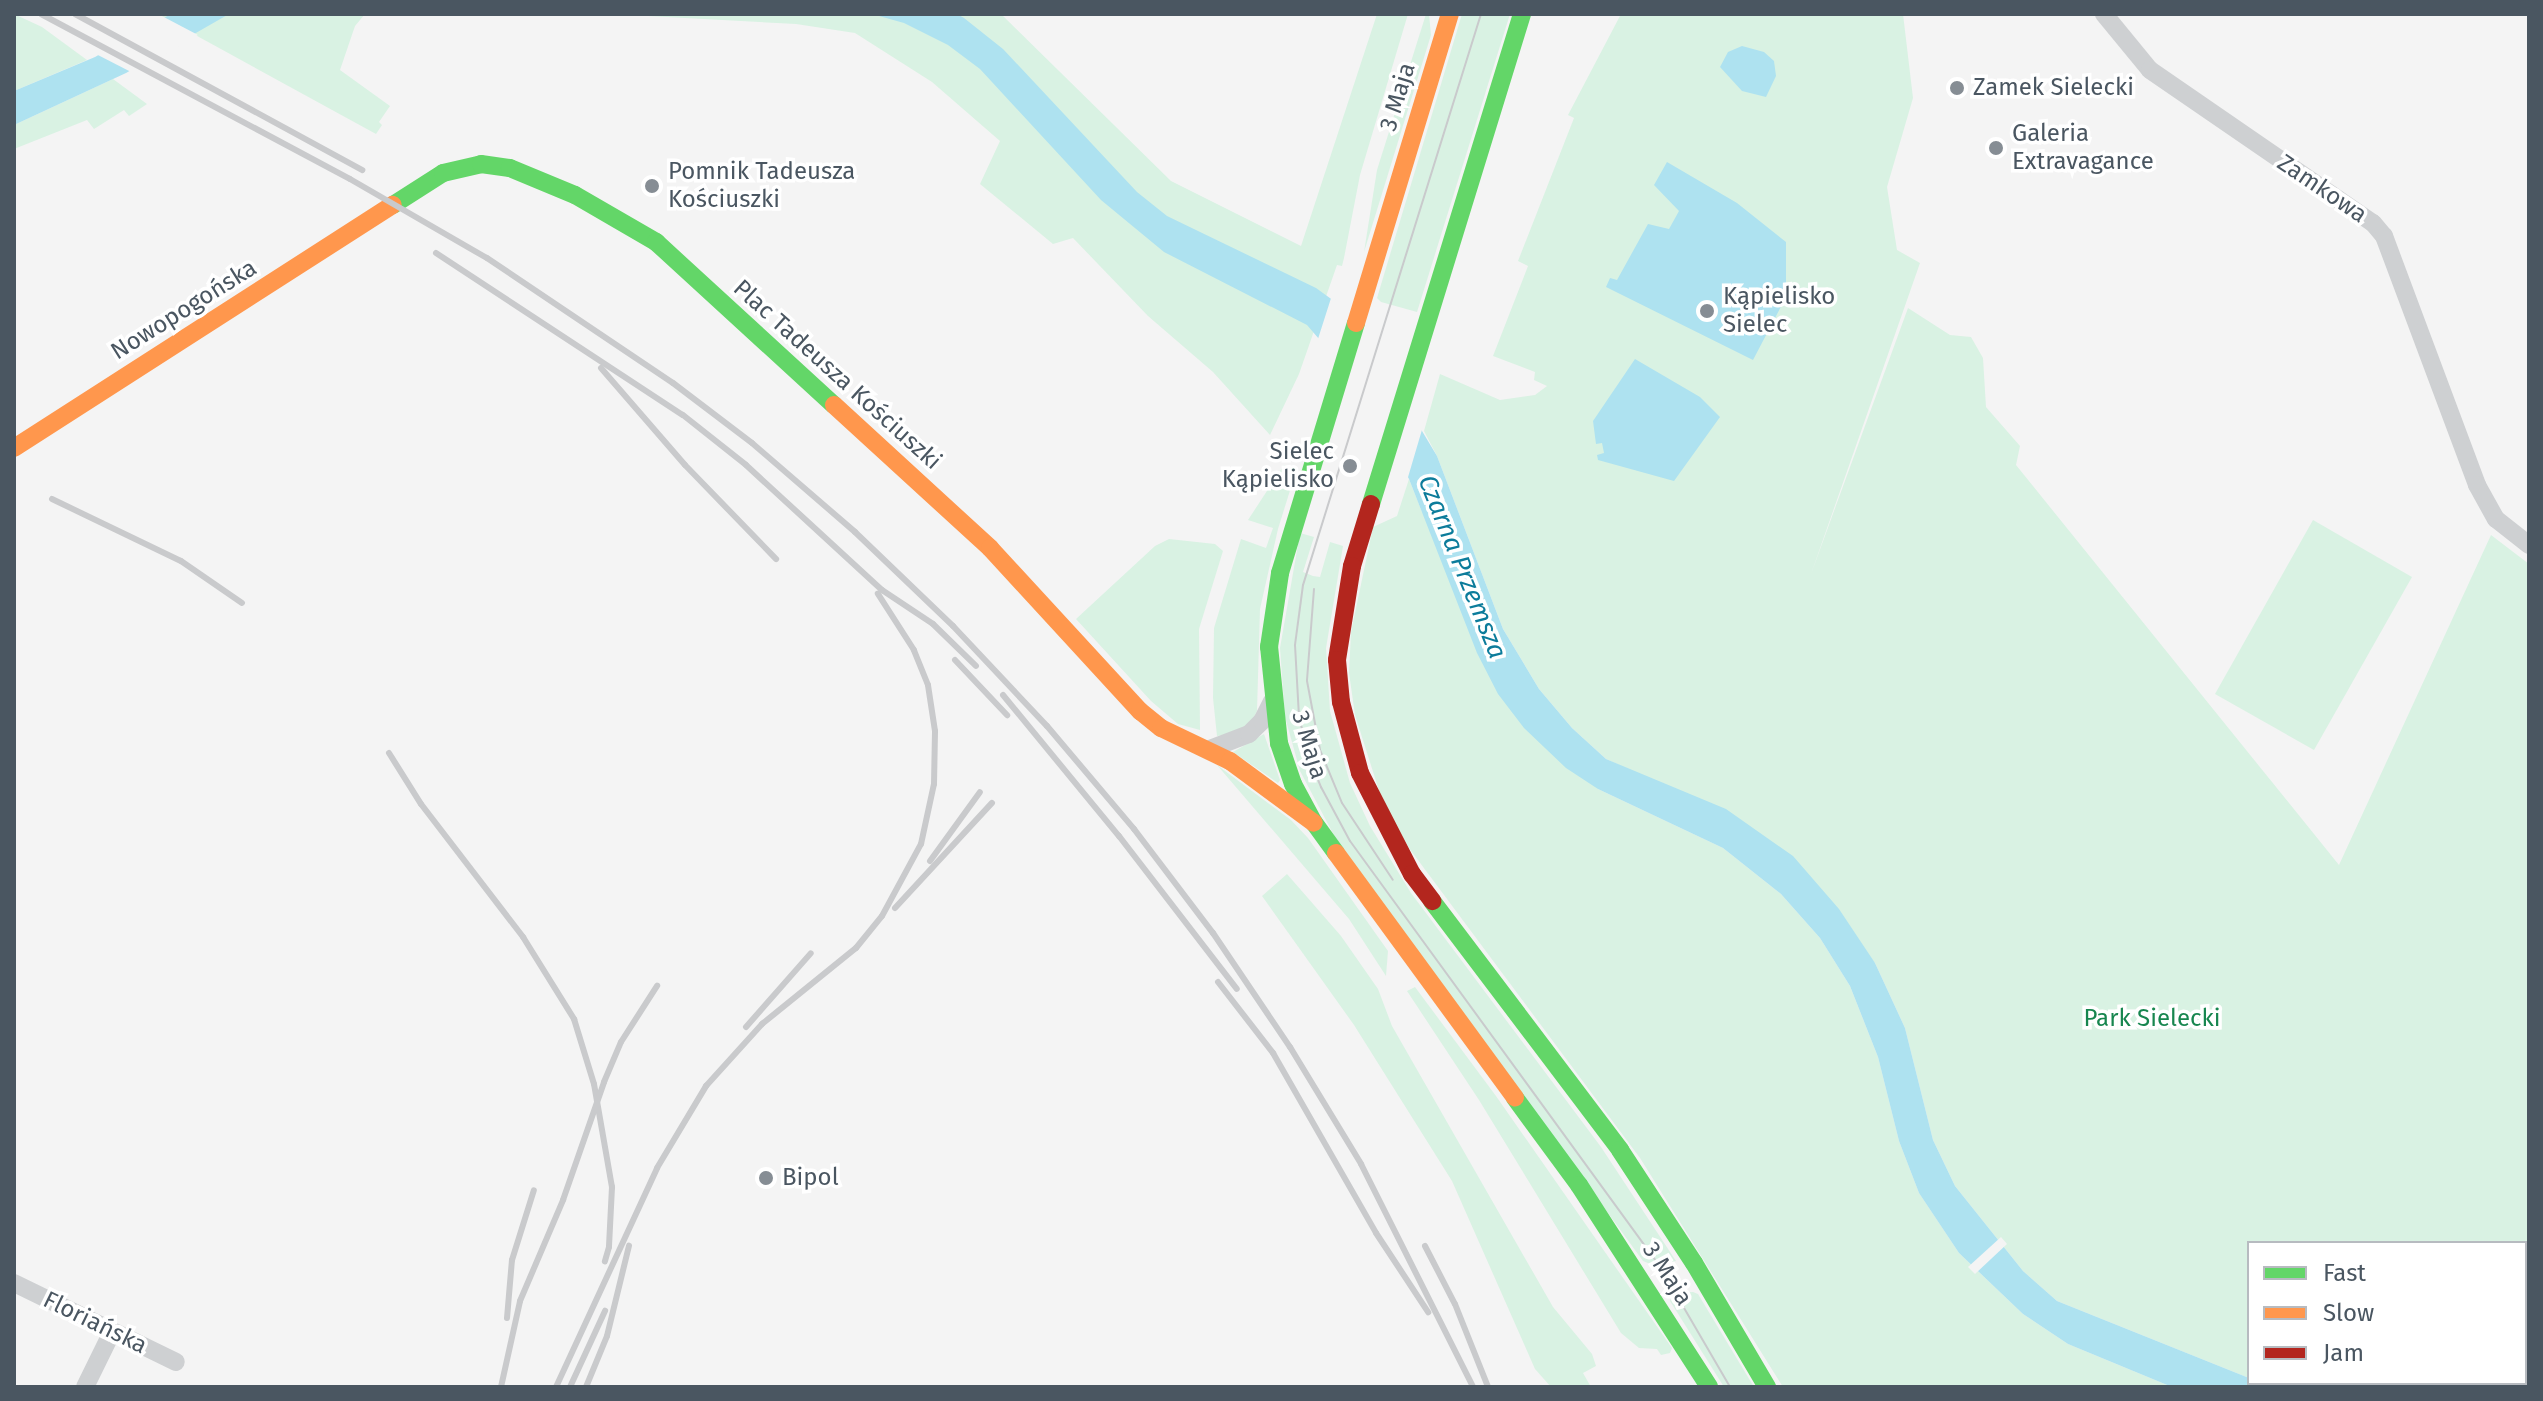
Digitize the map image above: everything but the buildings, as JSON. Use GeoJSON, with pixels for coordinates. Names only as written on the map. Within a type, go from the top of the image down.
{"type":"FeatureCollection","features":[{"type":"Feature","properties":{"kind":"main road","name":"3 Maja"},"geometry":{"type":"LineString","coordinates":[[1522,14],[1375,483],[1352,566],[1337,660],[1348,737],[1373,806],[1412,874],[1620,1150],[1694,1263],[1767,1387]]}},
{"type":"Feature","properties":{"kind":"main road","name":"3 Maja"},"geometry":{"type":"LineString","coordinates":[[1446,17],[1280,573],[1269,647],[1272,701],[1279,743],[1293,784],[1314,823],[1579,1185],[1709,1387]]}},
{"type":"Feature","properties":{"kind":"main road","name":"Plac Tadeusza Kościuszki"},"geometry":{"type":"LineString","coordinates":[[380,214],[443,173],[481,164],[510,168],[553,185],[656,242],[990,548],[1140,711],[1161,728],[1210,749],[1314,823]]}},
{"type":"Feature","properties":{"kind":"main road","name":"Nowopogońska"},"geometry":{"type":"LineString","coordinates":[[14,448],[380,214]]}},
{"type":"Feature","properties":{"kind":"street","name":"Zamkowa"},"geometry":{"type":"LineString","coordinates":[[2104,14],[2150,70],[2373,223],[2384,236],[2477,485],[2496,519],[2529,545]]}},
{"type":"Feature","properties":{"kind":"street"},"geometry":{"type":"LineString","coordinates":[[1210,749],[1249,734],[1262,721],[1272,701]]}},
{"type":"Feature","properties":{"kind":"street","name":"Floriańska"},"geometry":{"type":"LineString","coordinates":[[14,1283],[176,1362]]}},
{"type":"Feature","properties":{"kind":"street"},"geometry":{"type":"LineString","coordinates":[[85,1387],[112,1332]]}},
{"type":"Feature","properties":{"kind":"green space"},"geometry":{"type":"Polygon","coordinates":[[[14,14],[42,27],[87,60],[14,91],[14,14]]]}},
{"type":"Feature","properties":{"kind":"green space"},"geometry":{"type":"Polygon","coordinates":[[[157,14],[365,14],[355,26],[340,70],[390,106],[379,122],[382,125],[376,134],[157,14]]]}},
{"type":"Feature","properties":{"kind":"green space"},"geometry":{"type":"Polygon","coordinates":[[[611,14],[1001,14],[1171,181],[1301,246],[1377,14],[1408,14],[1360,175],[1342,266],[1337,265],[1299,374],[1270,435],[1213,372],[1148,316],[1073,238],[1053,244],[980,184],[1000,141],[932,82],[855,33],[796,24],[611,14]]]}},
{"type":"Feature","properties":{"kind":"green space"},"geometry":{"type":"Polygon","coordinates":[[[1426,14],[1429,14],[1431,35],[1364,252],[1377,170],[1426,14]]]}},
{"type":"Feature","properties":{"kind":"green space"},"geometry":{"type":"Polygon","coordinates":[[[1462,14],[1510,14],[1417,312],[1381,302],[1377,298],[1462,14]]]}},
{"type":"Feature","properties":{"kind":"green space","name":"Park Sielecki"},"geometry":{"type":"Polygon","coordinates":[[[1621,14],[1903,14],[1913,98],[1887,187],[1897,250],[1920,263],[1811,574],[1908,308],[1950,335],[1971,337],[1983,358],[1986,407],[2020,446],[2016,465],[2339,865],[2491,535],[2529,564],[2529,1387],[2266,1385],[2527,1385],[2527,1241],[2247,1241],[2247,1377],[2057,1301],[2023,1271],[1955,1186],[1933,1140],[1905,1028],[1875,963],[1641,775],[1606,759],[1572,728],[1539,689],[1503,629],[1437,456],[1424,431],[1440,374],[1500,400],[1535,395],[1547,386],[1534,380],[1535,372],[1493,356],[1528,266],[1518,261],[1574,118],[1568,115],[1621,14]]]}},
{"type":"Feature","properties":{"kind":"green space"},"geometry":{"type":"Polygon","coordinates":[[[113,79],[147,104],[129,116],[124,110],[94,129],[87,120],[14,149],[14,125],[113,79]]]}},
{"type":"Feature","properties":{"kind":"green space"},"geometry":{"type":"Polygon","coordinates":[[[1284,465],[1297,468],[1278,529],[1260,609],[1257,711],[1252,721],[1233,734],[1217,736],[1213,698],[1214,628],[1241,539],[1266,548],[1273,528],[1248,520],[1284,465]]]}},
{"type":"Feature","properties":{"kind":"green space"},"geometry":{"type":"Polygon","coordinates":[[[1409,479],[1422,512],[1598,789],[1723,848],[1781,894],[1820,938],[1850,986],[1878,1057],[1899,1141],[1919,1193],[1959,1253],[2023,1314],[2068,1344],[2172,1387],[1783,1387],[1640,1158],[1409,848],[1382,800],[1355,715],[1349,673],[1351,632],[1373,527],[1397,516],[1409,479]]]}},
{"type":"Feature","properties":{"kind":"green space"},"geometry":{"type":"Polygon","coordinates":[[[2313,520],[2412,577],[2314,750],[2215,694],[2313,520]]]}},
{"type":"Feature","properties":{"kind":"green space"},"geometry":{"type":"Polygon","coordinates":[[[1300,533],[1314,537],[1303,572],[1313,576],[1320,577],[1330,542],[1343,546],[1326,648],[1330,711],[1350,783],[1370,826],[1411,893],[1601,1147],[1676,1261],[1655,1266],[1643,1261],[1337,841],[1300,771],[1285,717],[1280,648],[1300,533]]]}},
{"type":"Feature","properties":{"kind":"green space"},"geometry":{"type":"Polygon","coordinates":[[[1169,539],[1215,544],[1223,551],[1199,629],[1200,730],[1178,724],[1151,701],[1076,619],[1155,546],[1169,539]]]}},
{"type":"Feature","properties":{"kind":"green space"},"geometry":{"type":"Polygon","coordinates":[[[1264,734],[1280,780],[1278,783],[1233,752],[1264,734]]]}},
{"type":"Feature","properties":{"kind":"green space"},"geometry":{"type":"Polygon","coordinates":[[[1217,765],[1291,820],[1308,838],[1388,951],[1386,976],[1349,919],[1217,765]]]}},
{"type":"Feature","properties":{"kind":"green space"},"geometry":{"type":"Polygon","coordinates":[[[1287,874],[1341,936],[1378,989],[1392,1026],[1553,1307],[1592,1354],[1596,1366],[1583,1373],[1591,1387],[1551,1387],[1535,1369],[1452,1181],[1354,1025],[1262,896],[1287,874]]]}},
{"type":"Feature","properties":{"kind":"green space"},"geometry":{"type":"Polygon","coordinates":[[[1415,987],[1496,1096],[1672,1348],[1670,1353],[1661,1355],[1657,1349],[1639,1348],[1621,1333],[1479,1100],[1407,991],[1415,987]]]}},
{"type":"Feature","properties":{"kind":"green space"},"geometry":{"type":"Polygon","coordinates":[[[1673,1293],[1698,1294],[1754,1387],[1724,1387],[1670,1301],[1673,1293]]]}},
{"type":"Feature","properties":{"kind":"water"},"geometry":{"type":"Polygon","coordinates":[[[171,14],[229,14],[126,73],[14,125],[14,91],[95,57],[171,14]]]}},
{"type":"Feature","properties":{"kind":"water","name":"Czarna Przemsza"},"geometry":{"type":"Polygon","coordinates":[[[872,14],[957,14],[964,18],[1003,49],[1137,192],[1167,216],[1316,288],[1334,301],[1380,361],[1437,456],[1503,629],[1539,689],[1572,728],[1606,759],[1726,809],[1793,856],[1839,909],[1875,963],[1905,1028],[1933,1140],[1955,1186],[2023,1271],[2057,1301],[2247,1377],[2247,1385],[2269,1387],[2172,1387],[2068,1344],[2023,1314],[1959,1253],[1919,1193],[1899,1141],[1878,1057],[1850,986],[1820,938],[1781,894],[1723,848],[1598,789],[1566,768],[1524,728],[1498,694],[1477,653],[1409,479],[1365,399],[1307,325],[1164,252],[1101,200],[980,69],[948,45],[904,23],[872,14]]]}},
{"type":"Feature","properties":{"kind":"water"},"geometry":{"type":"Polygon","coordinates":[[[1742,46],[1764,52],[1774,61],[1776,76],[1766,97],[1742,91],[1720,67],[1728,52],[1742,46]]]}},
{"type":"Feature","properties":{"kind":"water"},"geometry":{"type":"Polygon","coordinates":[[[1667,162],[1737,203],[1786,242],[1786,297],[1753,360],[1606,287],[1610,278],[1617,280],[1648,224],[1669,229],[1679,211],[1654,185],[1667,162]]]}},
{"type":"Feature","properties":{"kind":"water"},"geometry":{"type":"Polygon","coordinates":[[[1635,359],[1700,397],[1720,417],[1674,481],[1598,460],[1597,455],[1604,453],[1602,443],[1596,444],[1593,421],[1635,359]]]}},
{"type":"Feature","properties":{"kind":"pier"},"geometry":{"type":"Polygon","coordinates":[[[160,15],[198,35],[133,73],[94,53],[160,15]]]}},
{"type":"Feature","properties":{"kind":"pier"},"geometry":{"type":"Polygon","coordinates":[[[1332,295],[1383,359],[1424,423],[1406,484],[1362,401],[1317,342],[1332,295]]]}},
{"type":"Feature","properties":{"kind":"pier"},"geometry":{"type":"Polygon","coordinates":[[[2001,1237],[2007,1244],[1975,1274],[1968,1267],[2001,1237]]]}},
{"type":"Feature","properties":{"kind":"tram line"},"geometry":{"type":"LineString","coordinates":[[1481,14],[1303,585],[1295,645],[1299,716],[1308,755],[1321,787],[1350,841],[1659,1265],[1730,1387]]}},
{"type":"Feature","properties":{"kind":"tram line"},"geometry":{"type":"LineString","coordinates":[[1314,589],[1307,681],[1320,750],[1342,803],[1393,880]]}},
{"type":"Feature","properties":{"kind":"railway"},"geometry":{"type":"LineString","coordinates":[[41,14],[350,179],[487,258],[673,383],[752,443],[855,532],[953,626],[1047,726],[1134,829],[1213,933],[1290,1047],[1361,1164],[1473,1387]]}},
{"type":"Feature","properties":{"kind":"railway"},"geometry":{"type":"LineString","coordinates":[[75,14],[362,170]]}},
{"type":"Feature","properties":{"kind":"railway"},"geometry":{"type":"LineString","coordinates":[[436,253],[683,415],[746,465],[882,590],[933,624],[976,666]]}},
{"type":"Feature","properties":{"kind":"railway"},"geometry":{"type":"LineString","coordinates":[[601,368],[685,465],[776,559]]}},
{"type":"Feature","properties":{"kind":"railway"},"geometry":{"type":"LineString","coordinates":[[52,499],[181,561],[242,603]]}},
{"type":"Feature","properties":{"kind":"railway"},"geometry":{"type":"LineString","coordinates":[[556,1387],[657,1168],[706,1086],[762,1024],[856,948],[882,916],[921,844],[934,784],[935,731],[928,685],[914,650],[878,594]]}},
{"type":"Feature","properties":{"kind":"railway"},"geometry":{"type":"LineString","coordinates":[[955,660],[1007,715]]}},
{"type":"Feature","properties":{"kind":"railway"},"geometry":{"type":"LineString","coordinates":[[1003,695],[1119,836],[1237,989]]}},
{"type":"Feature","properties":{"kind":"railway"},"geometry":{"type":"LineString","coordinates":[[389,753],[421,804],[523,937],[574,1019],[594,1084],[612,1187],[609,1247],[605,1261]]}},
{"type":"Feature","properties":{"kind":"railway"},"geometry":{"type":"LineString","coordinates":[[930,861],[980,792]]}},
{"type":"Feature","properties":{"kind":"railway"},"geometry":{"type":"LineString","coordinates":[[895,908],[992,803]]}},
{"type":"Feature","properties":{"kind":"railway"},"geometry":{"type":"LineString","coordinates":[[746,1027],[811,953]]}},
{"type":"Feature","properties":{"kind":"railway"},"geometry":{"type":"LineString","coordinates":[[1218,982],[1273,1053],[1376,1233],[1428,1312]]}},
{"type":"Feature","properties":{"kind":"railway"},"geometry":{"type":"LineString","coordinates":[[501,1387],[520,1301],[563,1200],[604,1082],[621,1042],[657,986]]}},
{"type":"Feature","properties":{"kind":"railway"},"geometry":{"type":"LineString","coordinates":[[507,1318],[512,1260],[534,1190]]}},
{"type":"Feature","properties":{"kind":"railway"},"geometry":{"type":"LineString","coordinates":[[586,1387],[607,1336],[629,1246]]}},
{"type":"Feature","properties":{"kind":"railway"},"geometry":{"type":"LineString","coordinates":[[1425,1246],[1455,1304],[1488,1387]]}},
{"type":"Feature","properties":{"kind":"railway"},"geometry":{"type":"LineString","coordinates":[[570,1387],[605,1311]]}},
{"type":"Feature","properties":{"kind":"traffic: fast"},"geometry":{"type":"LineString","coordinates":[[1371,504],[1522,14]]}},
{"type":"Feature","properties":{"kind":"traffic: fast"},"geometry":{"type":"LineString","coordinates":[[393,205],[443,173],[481,164],[510,168],[575,195],[656,242],[834,405]]}},
{"type":"Feature","properties":{"kind":"traffic: fast"},"geometry":{"type":"LineString","coordinates":[[1336,853],[1314,823],[1293,784],[1279,743],[1269,647],[1280,573],[1356,323]]}},
{"type":"Feature","properties":{"kind":"traffic: fast"},"geometry":{"type":"LineString","coordinates":[[1432,901],[1620,1150],[1694,1263],[1767,1387]]}},
{"type":"Feature","properties":{"kind":"traffic: fast"},"geometry":{"type":"LineString","coordinates":[[1515,1098],[1579,1185],[1709,1387]]}},
{"type":"Feature","properties":{"kind":"traffic: slow"},"geometry":{"type":"LineString","coordinates":[[1356,323],[1450,14]]}},
{"type":"Feature","properties":{"kind":"traffic: slow"},"geometry":{"type":"LineString","coordinates":[[14,448],[393,205]]}},
{"type":"Feature","properties":{"kind":"traffic: slow"},"geometry":{"type":"LineString","coordinates":[[834,405],[990,548],[1140,711],[1161,728],[1230,761],[1314,823]]}},
{"type":"Feature","properties":{"kind":"traffic: slow"},"geometry":{"type":"LineString","coordinates":[[1336,853],[1515,1098]]}},
{"type":"Feature","properties":{"kind":"traffic: jam"},"geometry":{"type":"LineString","coordinates":[[1371,504],[1352,566],[1337,660],[1341,702],[1360,773],[1412,874],[1432,901]]}},
{"type":"Feature","properties":{"kind":"place","name":"Zamek Sielecki"},"geometry":{"type":"Point","coordinates":[1957,88]}},
{"type":"Feature","properties":{"kind":"place","name":"Galeria Extravagance"},"geometry":{"type":"Point","coordinates":[1996,148]}},
{"type":"Feature","properties":{"kind":"place","name":"Pomnik Tadeusza Kościuszki"},"geometry":{"type":"Point","coordinates":[652,186]}},
{"type":"Feature","properties":{"kind":"place","name":"Kąpielisko Sielec"},"geometry":{"type":"Point","coordinates":[1707,311]}},
{"type":"Feature","properties":{"kind":"place","name":"Sielec Kąpielisko"},"geometry":{"type":"Point","coordinates":[1350,466]}},
{"type":"Feature","properties":{"kind":"place","name":"Bipol"},"geometry":{"type":"Point","coordinates":[766,1178]}}]}
